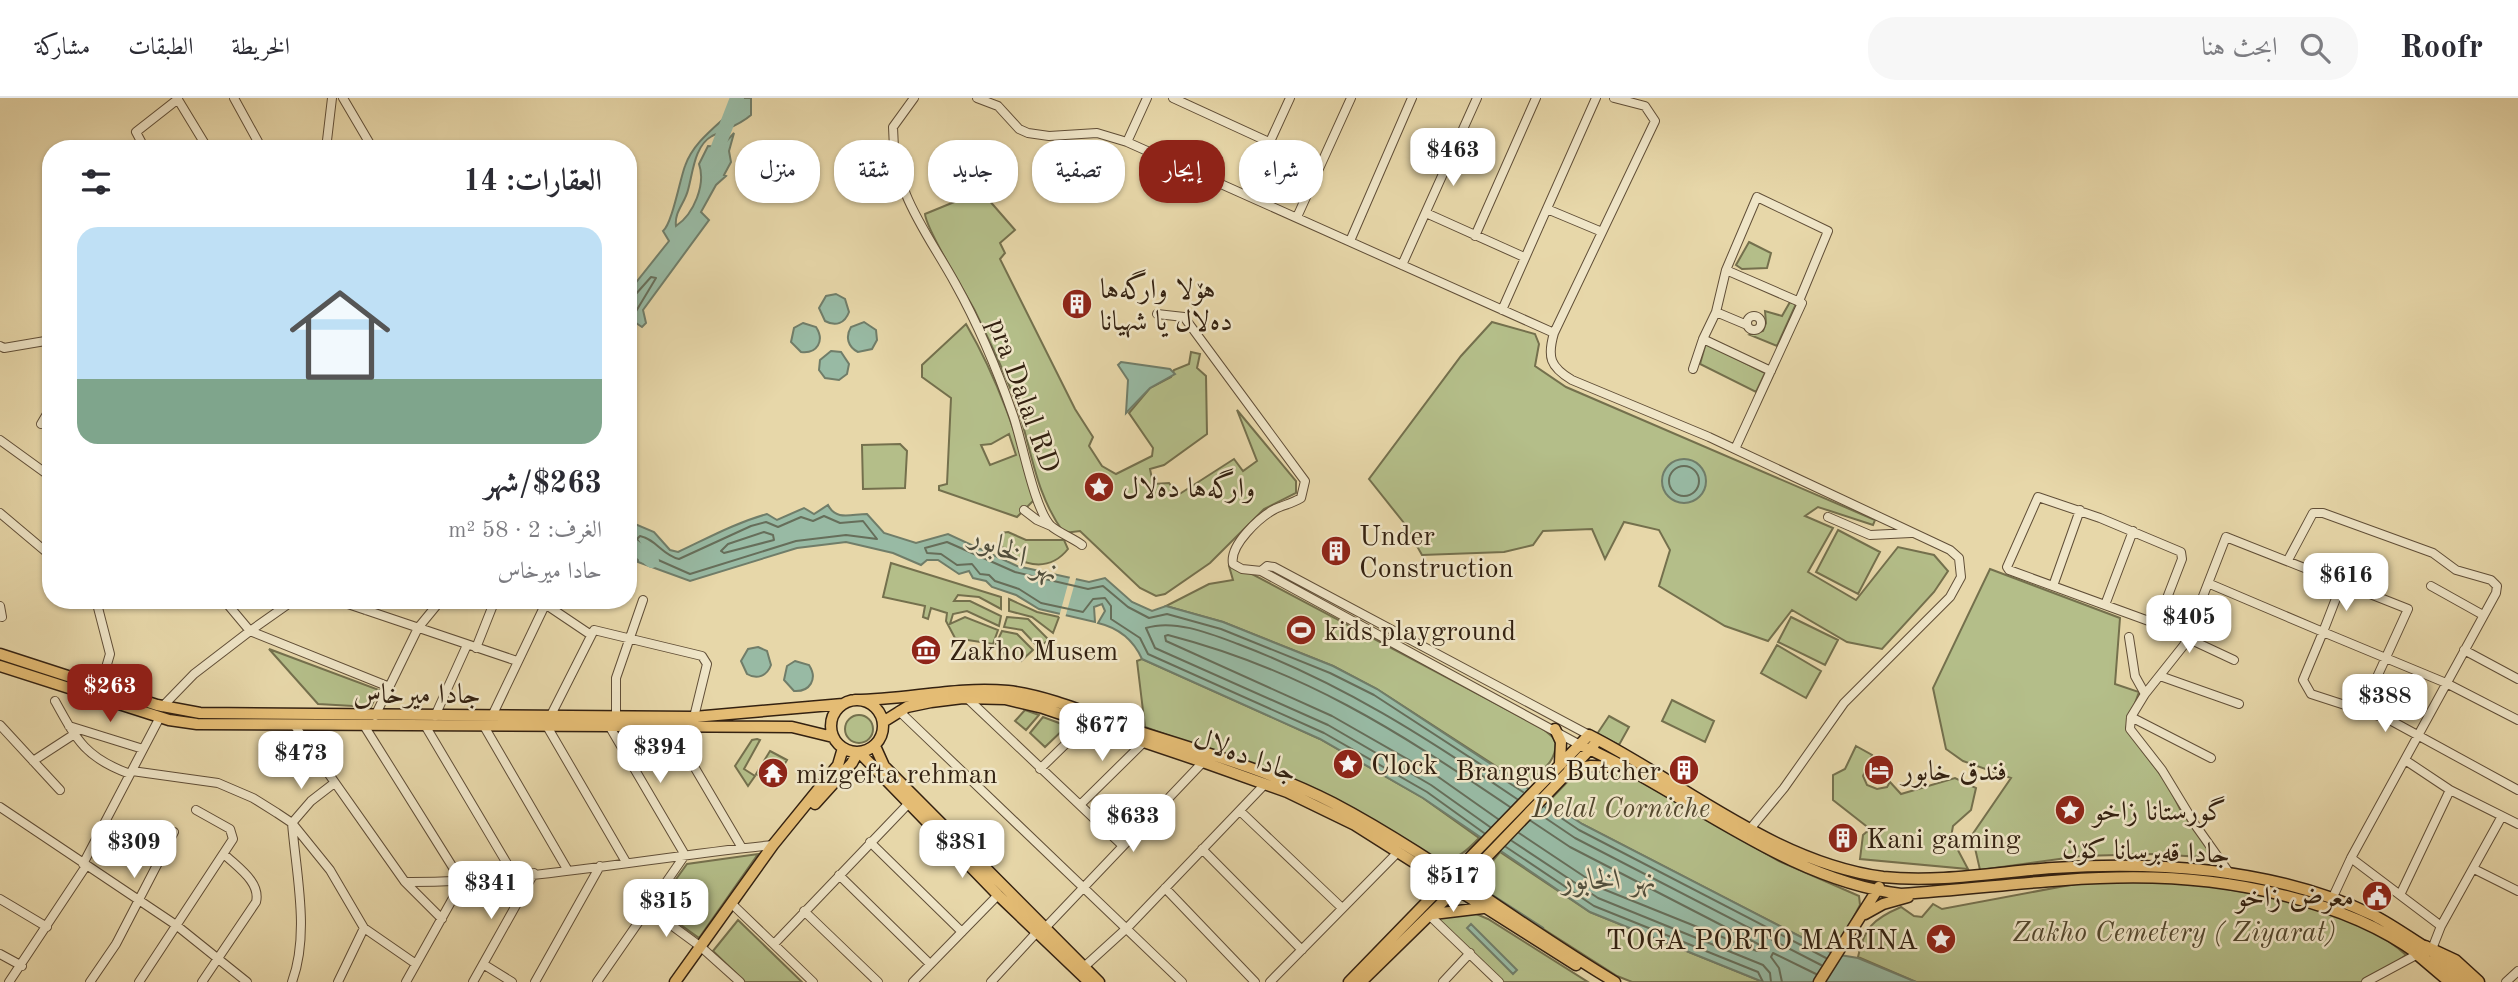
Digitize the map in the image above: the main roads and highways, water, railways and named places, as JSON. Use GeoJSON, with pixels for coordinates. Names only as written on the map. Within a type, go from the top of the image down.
{"type":"FeatureCollection","features":[{"type":"Feature","properties":{"kind":"highway"},"geometry":{"type":"LineString","coordinates":[[2425,950],[2439,982]]}},
{"type":"Feature","properties":{"kind":"highway"},"geometry":{"type":"LineString","coordinates":[[2425,950],[2451,982]]}},
{"type":"Feature","properties":{"kind":"highway"},"geometry":{"type":"LineString","coordinates":[[2425,950],[2465,982]]}},
{"type":"Feature","properties":{"kind":"highway"},"geometry":{"type":"LineString","coordinates":[[2425,950],[2455,961],[2478,982]]}},
{"type":"Feature","properties":{"kind":"main road","name":"جادا ميرخاس"},"geometry":{"type":"LineString","coordinates":[[0,654],[161,712],[492,716],[549,722],[616,717],[694,723],[843,704]]}},
{"type":"Feature","properties":{"kind":"main road"},"geometry":{"type":"LineString","coordinates":[[0,666],[197,724],[485,728],[549,722],[611,729],[672,729],[694,723],[792,727],[833,737],[843,748],[859,752],[998,895],[1099,982]]}},
{"type":"Feature","properties":{"kind":"main road","name":"جادا دەلال"},"geometry":{"type":"LineString","coordinates":[[855,700],[891,700],[963,690],[1007,691],[1029,695],[1290,784],[1333,803],[1427,859],[1454,882]]}},
{"type":"Feature","properties":{"kind":"main road","name":"جادا دەلال"},"geometry":{"type":"LineString","coordinates":[[883,722],[899,711],[931,702],[967,698],[1005,699],[1056,712],[1265,784],[1333,813],[1397,852],[1454,882]]}},
{"type":"Feature","properties":{"kind":"main road"},"geometry":{"type":"LineString","coordinates":[[772,845],[835,782],[859,752],[875,746],[883,732],[883,722],[875,707],[855,700],[843,704],[832,719],[833,737]]}},
{"type":"Feature","properties":{"kind":"main road"},"geometry":{"type":"LineString","coordinates":[[1555,729],[1561,742],[1562,769]]}},
{"type":"Feature","properties":{"kind":"main road","name":"جادا قەبرسانا کۆن"},"geometry":{"type":"LineString","coordinates":[[1593,737],[1750,829],[1848,870],[1889,877],[1979,875],[2053,868],[2126,866],[2230,874],[2332,899],[2378,918],[2425,950],[2339,911],[2210,879],[2122,875],[1923,893],[1877,891],[1776,853],[1585,747],[1593,737]]}},
{"type":"Feature","properties":{"kind":"main road"},"geometry":{"type":"LineString","coordinates":[[875,746],[884,766],[1089,982]]}},
{"type":"Feature","properties":{"kind":"main road"},"geometry":{"type":"LineString","coordinates":[[1349,982],[1454,882],[1585,747]]}},
{"type":"Feature","properties":{"kind":"main road"},"geometry":{"type":"LineString","coordinates":[[675,982],[772,845],[838,765],[843,748]]}},
{"type":"Feature","properties":{"kind":"main road"},"geometry":{"type":"LineString","coordinates":[[1562,769],[1591,766],[1628,769]]}},
{"type":"Feature","properties":{"kind":"main road"},"geometry":{"type":"LineString","coordinates":[[1427,859],[1472,862]]}},
{"type":"Feature","properties":{"kind":"main road"},"geometry":{"type":"LineString","coordinates":[[1472,862],[1485,902],[1602,982]]}},
{"type":"Feature","properties":{"kind":"main road"},"geometry":{"type":"LineString","coordinates":[[1819,982],[1877,891],[1889,877]]}},
{"type":"Feature","properties":{"kind":"main road"},"geometry":{"type":"LineString","coordinates":[[1454,882],[1615,982]]}},
{"type":"Feature","properties":{"kind":"main road"},"geometry":{"type":"LineString","coordinates":[[1361,982],[1429,915],[1454,882]]}},
{"type":"Feature","properties":{"kind":"main road"},"geometry":{"type":"LineString","coordinates":[[1860,920],[1883,904],[1923,893]]}},
{"type":"Feature","properties":{"kind":"main road"},"geometry":{"type":"LineString","coordinates":[[1429,915],[1485,902]]}},
{"type":"Feature","properties":{"kind":"water"},"geometry":{"type":"Polygon","coordinates":[[[736,98],[751,98],[751,115],[712,136],[701,146],[676,226],[688,214],[697,198],[701,180],[699,164],[708,146],[721,147],[734,133],[729,151],[731,162],[724,175],[726,176],[716,185],[701,212],[709,220],[643,310],[646,323],[642,327],[637,324],[637,281],[669,241],[663,231],[670,220],[689,157],[701,140],[738,105],[736,98]]]}},
{"type":"Feature","properties":{"kind":"water"},"geometry":{"type":"Polygon","coordinates":[[[836,294],[845,299],[849,312],[843,321],[833,324],[825,321],[819,308],[826,296],[836,294]]]}},
{"type":"Feature","properties":{"kind":"water"},"geometry":{"type":"Polygon","coordinates":[[[864,322],[876,330],[877,340],[872,349],[858,352],[850,345],[848,334],[851,327],[864,322]]]}},
{"type":"Feature","properties":{"kind":"water"},"geometry":{"type":"Polygon","coordinates":[[[803,323],[816,327],[820,337],[815,349],[807,352],[801,352],[791,342],[794,328],[803,323]]]}},
{"type":"Feature","properties":{"kind":"water"},"geometry":{"type":"Polygon","coordinates":[[[831,351],[841,352],[849,364],[847,374],[839,380],[825,378],[819,370],[820,360],[831,351]]]}},
{"type":"Feature","properties":{"kind":"water"},"geometry":{"type":"Polygon","coordinates":[[[1121,362],[1170,369],[1175,374],[1150,388],[1126,413],[1128,380],[1118,365],[1121,362]]]}},
{"type":"Feature","properties":{"kind":"water"},"geometry":{"type":"Polygon","coordinates":[[[1684,459],[1699,466],[1706,481],[1699,496],[1684,503],[1669,496],[1662,481],[1669,466],[1684,459]]]}},
{"type":"Feature","properties":{"kind":"water","name":"نهر الخابور"},"geometry":{"type":"Polygon","coordinates":[[[828,505],[840,515],[867,514],[884,533],[916,543],[948,534],[1017,566],[1089,582],[1105,578],[1132,602],[1152,611],[1166,606],[1223,622],[1333,666],[1377,689],[1582,824],[1834,954],[1858,958],[1916,982],[1763,982],[1590,912],[1423,798],[1320,739],[1142,659],[1124,635],[1098,623],[1105,611],[1102,604],[1094,607],[1095,622],[1039,609],[1016,595],[973,578],[969,571],[959,574],[938,560],[927,560],[921,565],[893,553],[846,542],[797,548],[690,581],[638,562],[637,525],[654,532],[670,550],[678,552],[767,514],[777,520],[804,508],[814,514],[828,505]]]}},
{"type":"Feature","properties":{"kind":"water"},"geometry":{"type":"Polygon","coordinates":[[[758,647],[767,651],[771,665],[764,674],[754,677],[747,674],[741,661],[748,649],[758,647]]]}},
{"type":"Feature","properties":{"kind":"water"},"geometry":{"type":"Polygon","coordinates":[[[795,661],[809,665],[813,675],[811,684],[800,691],[794,691],[784,680],[787,666],[795,661]]]}},
{"type":"Feature","properties":{"kind":"water"},"geometry":{"type":"Polygon","coordinates":[[[1471,924],[1517,970],[1513,974],[1467,928],[1471,924]]]}},
{"type":"Feature","properties":{"kind":"waterway","name":"نهر الخابور"},"geometry":{"type":"LineString","coordinates":[[711,165],[737,98]]}},
{"type":"Feature","properties":{"kind":"waterway","name":"نهر الخابور"},"geometry":{"type":"LineString","coordinates":[[637,549],[652,561]]}},
{"type":"Feature","properties":{"kind":"waterway"},"geometry":{"type":"LineString","coordinates":[[1492,895],[1543,928]]}},
{"type":"Feature","properties":{"kind":"place","name":"هۆلا وارگەها دەلال یا شهیانا"},"geometry":{"type":"Point","coordinates":[1077,304]}},
{"type":"Feature","properties":{"kind":"place","name":"وارگەها دەلال"},"geometry":{"type":"Point","coordinates":[1099,487]}},
{"type":"Feature","properties":{"kind":"place","name":"Under Construction"},"geometry":{"type":"Point","coordinates":[1336,551]}},
{"type":"Feature","properties":{"kind":"place","name":"kids playground"},"geometry":{"type":"Point","coordinates":[1301,630]}},
{"type":"Feature","properties":{"kind":"place","name":"Zakho Musem"},"geometry":{"type":"Point","coordinates":[926,650]}},
{"type":"Feature","properties":{"kind":"place","name":"Clock"},"geometry":{"type":"Point","coordinates":[1348,764]}},
{"type":"Feature","properties":{"kind":"place","name":"Brangus Butcher"},"geometry":{"type":"Point","coordinates":[1684,770]}},
{"type":"Feature","properties":{"kind":"place","name":"فندق خابور"},"geometry":{"type":"Point","coordinates":[1879,770]}},
{"type":"Feature","properties":{"kind":"place","name":"mizgefta rehman"},"geometry":{"type":"Point","coordinates":[773,773]}},
{"type":"Feature","properties":{"kind":"place","name":"گورستانا زاخو"},"geometry":{"type":"Point","coordinates":[2070,810]}},
{"type":"Feature","properties":{"kind":"place","name":"Kani gaming"},"geometry":{"type":"Point","coordinates":[1843,838]}},
{"type":"Feature","properties":{"kind":"place","name":"معرض زاخو"},"geometry":{"type":"Point","coordinates":[2377,896]}},
{"type":"Feature","properties":{"kind":"place","name":"TOGA PORTO MARINA"},"geometry":{"type":"Point","coordinates":[1941,939]}},
{"type":"Feature","properties":{"kind":"park label","name":"Delal Corniche"},"geometry":{"type":"Point","coordinates":[1621,807]}},
{"type":"Feature","properties":{"kind":"park label","name":"Zakho Cemetery ( Ziyarat)"},"geometry":{"type":"Point","coordinates":[2174,931]}}]}
